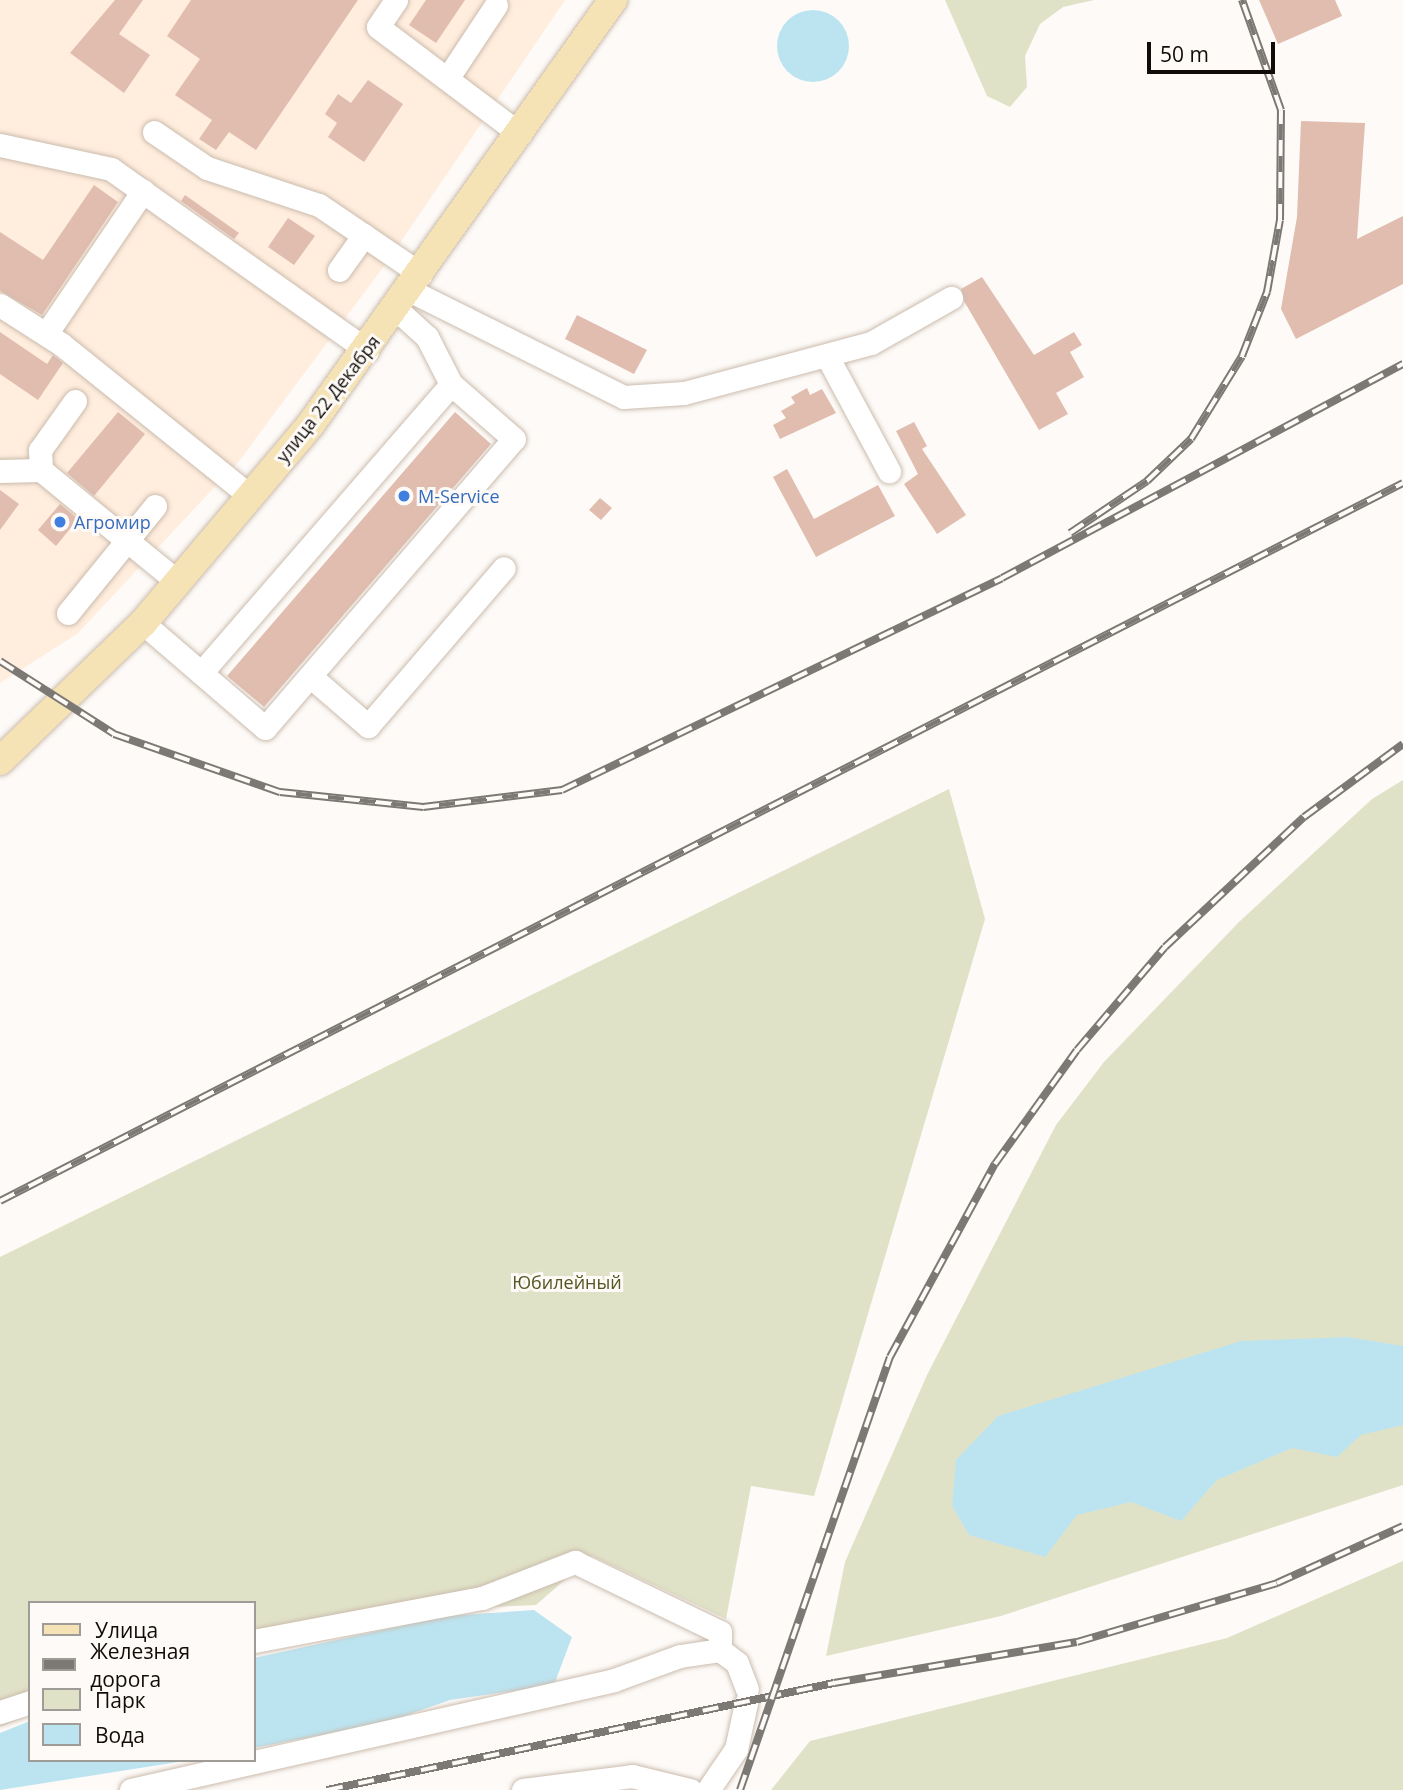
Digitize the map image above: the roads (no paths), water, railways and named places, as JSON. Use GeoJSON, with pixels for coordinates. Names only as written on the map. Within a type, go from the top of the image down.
{"type":"FeatureCollection","features":[{"type":"Feature","properties":{"kind":"main road","name":"улица 22 Декабря"},"geometry":{"type":"LineString","coordinates":[[0,761],[143,623],[251,497],[367,350],[613,0]]}},
{"type":"Feature","properties":{"kind":"street"},"geometry":{"type":"LineString","coordinates":[[396,0],[378,27],[449,76],[520,134]]}},
{"type":"Feature","properties":{"kind":"street"},"geometry":{"type":"LineString","coordinates":[[449,76],[496,5]]}},
{"type":"Feature","properties":{"kind":"street"},"geometry":{"type":"LineString","coordinates":[[143,623],[265,728],[514,439],[451,384],[427,337],[409,291],[364,235],[319,205],[207,168],[154,132]]}},
{"type":"Feature","properties":{"kind":"street"},"geometry":{"type":"LineString","coordinates":[[0,145],[85,160],[143,191],[367,350]]}},
{"type":"Feature","properties":{"kind":"street"},"geometry":{"type":"LineString","coordinates":[[46,334],[143,191]]}},
{"type":"Feature","properties":{"kind":"street"},"geometry":{"type":"LineString","coordinates":[[339,270],[364,235]]}},
{"type":"Feature","properties":{"kind":"street"},"geometry":{"type":"LineString","coordinates":[[409,291],[624,397],[684,394],[871,343],[951,298]]}},
{"type":"Feature","properties":{"kind":"street"},"geometry":{"type":"LineString","coordinates":[[0,305],[46,334],[251,497]]}},
{"type":"Feature","properties":{"kind":"street"},"geometry":{"type":"LineString","coordinates":[[827,355],[889,471]]}},
{"type":"Feature","properties":{"kind":"street"},"geometry":{"type":"LineString","coordinates":[[201,673],[451,384]]}},
{"type":"Feature","properties":{"kind":"street"},"geometry":{"type":"LineString","coordinates":[[41,470],[40,450],[75,401]]}},
{"type":"Feature","properties":{"kind":"street"},"geometry":{"type":"LineString","coordinates":[[0,471],[41,470],[129,538],[178,582]]}},
{"type":"Feature","properties":{"kind":"street"},"geometry":{"type":"LineString","coordinates":[[68,613],[155,506]]}},
{"type":"Feature","properties":{"kind":"street"},"geometry":{"type":"LineString","coordinates":[[310,676],[368,726],[504,568]]}},
{"type":"Feature","properties":{"kind":"street"},"geometry":{"type":"LineString","coordinates":[[256,1641],[482,1598],[575,1562],[720,1632],[720,1650]]}},
{"type":"Feature","properties":{"kind":"street"},"geometry":{"type":"LineString","coordinates":[[256,1762],[614,1681],[680,1656],[720,1650],[737,1663],[746,1696],[736,1749],[708,1790]]}},
{"type":"Feature","properties":{"kind":"street"},"geometry":{"type":"LineString","coordinates":[[0,1712],[28,1703]]}},
{"type":"Feature","properties":{"kind":"street"},"geometry":{"type":"LineString","coordinates":[[131,1790],[255,1762]]}},
{"type":"Feature","properties":{"kind":"street"},"geometry":{"type":"LineString","coordinates":[[523,1790],[632,1776],[690,1790]]}},
{"type":"Feature","properties":{"kind":"water"},"geometry":{"type":"Polygon","coordinates":[[[813,10],[833,16],[843,26],[849,46],[843,66],[833,76],[813,82],[793,76],[783,66],[777,46],[783,26],[793,16],[813,10]]]}},
{"type":"Feature","properties":{"kind":"water"},"geometry":{"type":"Polygon","coordinates":[[[1348,1337],[1403,1346],[1403,1425],[1361,1435],[1337,1457],[1292,1448],[1217,1480],[1181,1521],[1131,1502],[1077,1515],[1045,1557],[969,1535],[952,1506],[956,1460],[998,1416],[1241,1341],[1348,1337]]]}},
{"type":"Feature","properties":{"kind":"water"},"geometry":{"type":"Polygon","coordinates":[[[534,1610],[572,1637],[554,1685],[450,1700],[387,1722],[256,1748],[256,1658],[447,1616],[534,1610]]]}},
{"type":"Feature","properties":{"kind":"water"},"geometry":{"type":"Polygon","coordinates":[[[28,1722],[28,1762],[178,1762],[0,1790],[0,1733],[28,1722]]]}},
{"type":"Feature","properties":{"kind":"railway"},"geometry":{"type":"LineString","coordinates":[[1070,533],[1147,481],[1191,439],[1242,356],[1267,292],[1280,220],[1281,110],[1242,0]]}},
{"type":"Feature","properties":{"kind":"railway"},"geometry":{"type":"LineString","coordinates":[[0,661],[114,734],[280,792],[423,807],[562,790],[1002,578],[1403,364]]}},
{"type":"Feature","properties":{"kind":"railway"},"geometry":{"type":"LineString","coordinates":[[0,1201],[1403,483]]}},
{"type":"Feature","properties":{"kind":"railway"},"geometry":{"type":"LineString","coordinates":[[740,1790],[890,1357],[995,1164],[1077,1050],[1165,947],[1304,817],[1403,744]]}},
{"type":"Feature","properties":{"kind":"railway"},"geometry":{"type":"LineString","coordinates":[[327,1790],[834,1683],[1077,1642],[1277,1583],[1403,1526]]}},
{"type":"Feature","properties":{"kind":"place","name":"M-Service"},"geometry":{"type":"Point","coordinates":[404,496]}},
{"type":"Feature","properties":{"kind":"place","name":"Агромир"},"geometry":{"type":"Point","coordinates":[60,522]}},
{"type":"Feature","properties":{"kind":"park label","name":"Юбилейный"},"geometry":{"type":"Point","coordinates":[567,1282]}}]}
